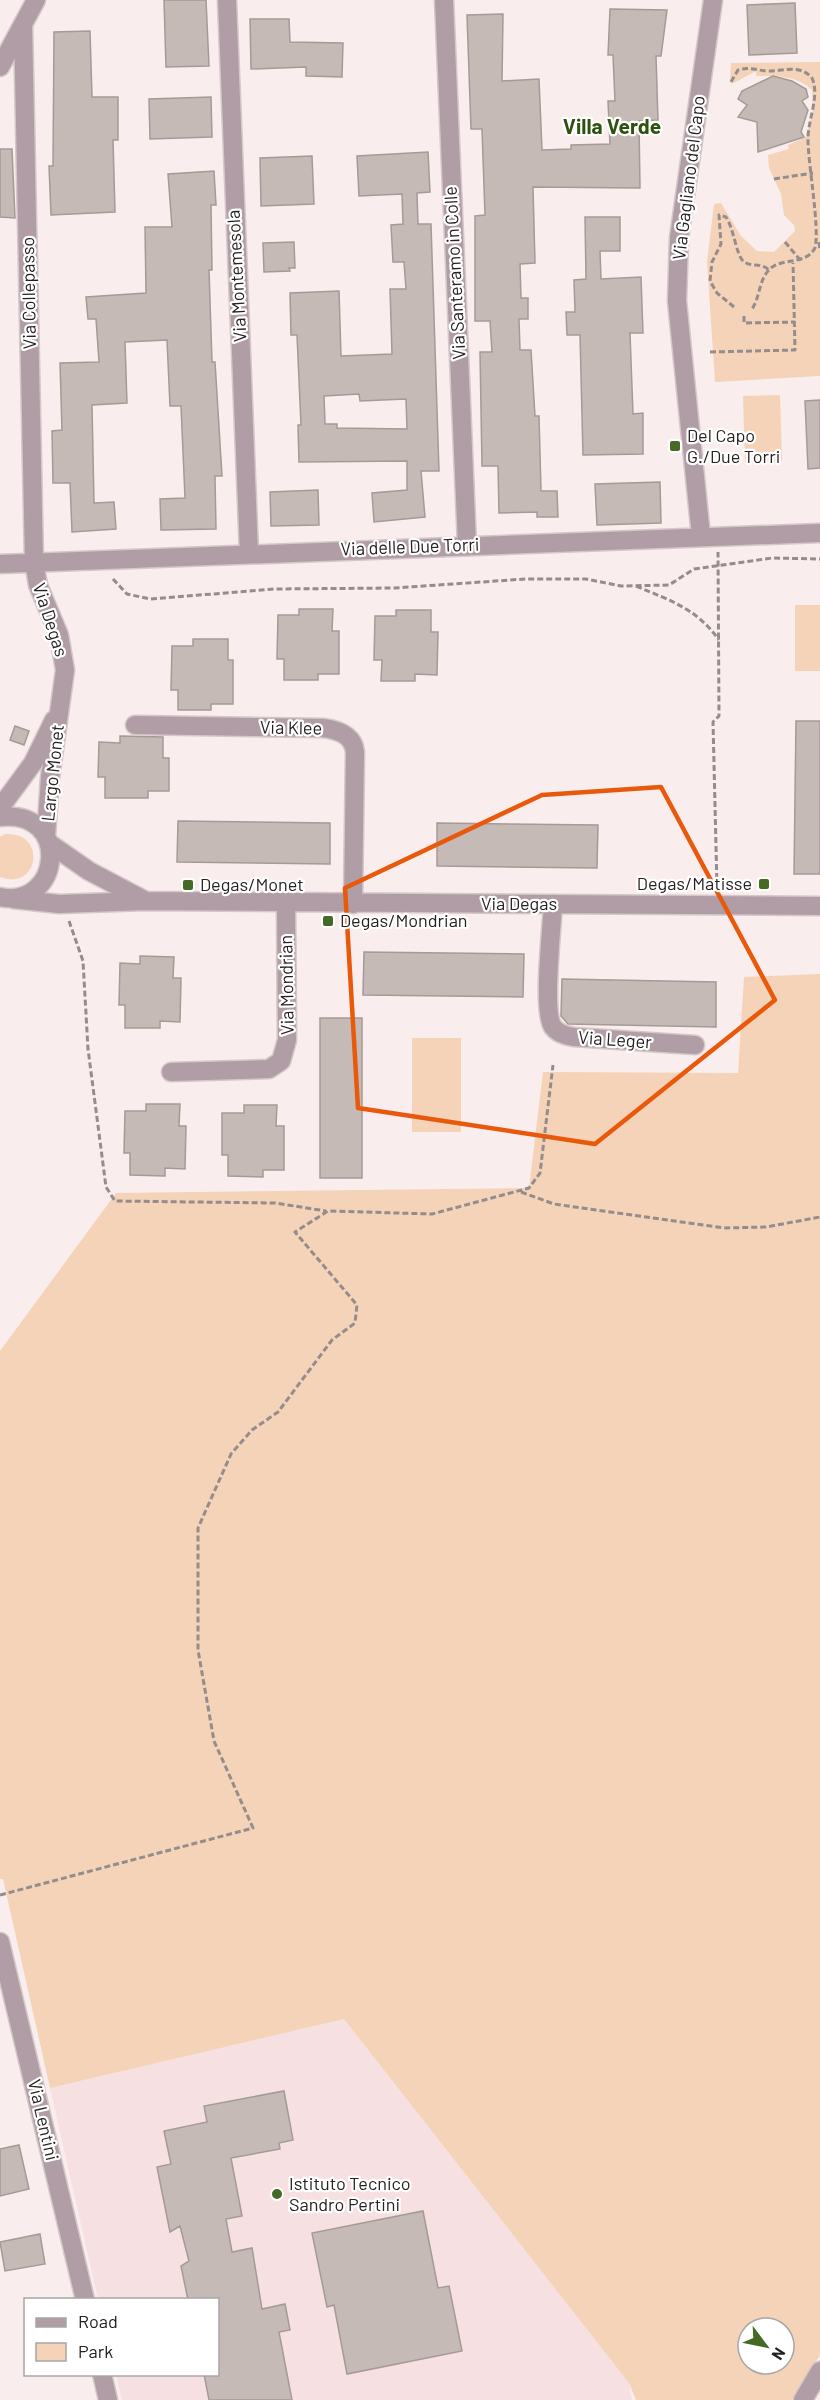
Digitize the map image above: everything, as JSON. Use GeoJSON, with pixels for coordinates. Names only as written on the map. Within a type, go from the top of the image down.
{"type":"FeatureCollection","features":[{"type":"Feature","properties":{"kind":"street"},"geometry":{"type":"LineString","coordinates":[[0,67],[36,0]]}},
{"type":"Feature","properties":{"kind":"street","name":"Via Montemesola"},"geometry":{"type":"LineString","coordinates":[[227,0],[249,553]]}},
{"type":"Feature","properties":{"kind":"street","name":"Via Santeramo in Colle"},"geometry":{"type":"LineString","coordinates":[[444,0],[467,546]]}},
{"type":"Feature","properties":{"kind":"street","name":"Via Gagliano del Capo"},"geometry":{"type":"LineString","coordinates":[[710,536],[677,291],[679,238],[713,0]]}},
{"type":"Feature","properties":{"kind":"street","name":"Via Collepasso"},"geometry":{"type":"LineString","coordinates":[[23,24],[34,562]]}},
{"type":"Feature","properties":{"kind":"street","name":"Via delle Due Torri"},"geometry":{"type":"LineString","coordinates":[[0,564],[820,533]]}},
{"type":"Feature","properties":{"kind":"street","name":"Via Degas"},"geometry":{"type":"LineString","coordinates":[[34,562],[38,585],[56,628],[64,657],[64,685],[58,714]]}},
{"type":"Feature","properties":{"kind":"street","name":"Largo Monet"},"geometry":{"type":"LineString","coordinates":[[0,808],[33,763],[58,714]]}},
{"type":"Feature","properties":{"kind":"street","name":"Largo Monet"},"geometry":{"type":"LineString","coordinates":[[7,898],[28,894],[43,880],[51,863],[48,840],[58,714]]}},
{"type":"Feature","properties":{"kind":"street","name":"Via Klee"},"geometry":{"type":"LineString","coordinates":[[135,725],[323,728],[346,735],[354,744],[355,752],[353,904]]}},
{"type":"Feature","properties":{"kind":"street","name":"Largo Monet"},"geometry":{"type":"LineString","coordinates":[[0,817],[23,819],[48,840]]}},
{"type":"Feature","properties":{"kind":"street","name":"Via Degas"},"geometry":{"type":"LineString","coordinates":[[48,840],[106,881],[146,901]]}},
{"type":"Feature","properties":{"kind":"street","name":"Via Degas"},"geometry":{"type":"LineString","coordinates":[[7,898],[64,904],[146,901],[820,906]]}},
{"type":"Feature","properties":{"kind":"street","name":"Via Mondrian"},"geometry":{"type":"LineString","coordinates":[[171,1072],[268,1069],[281,1061],[287,1045],[286,903]]}},
{"type":"Feature","properties":{"kind":"street","name":"Via Leger"},"geometry":{"type":"LineString","coordinates":[[554,904],[548,1009],[554,1028],[564,1035],[574,1037],[695,1045]]}},
{"type":"Feature","properties":{"kind":"street","name":"Via Lentini"},"geometry":{"type":"LineString","coordinates":[[0,1942],[85,2298]]}},
{"type":"Feature","properties":{"kind":"street"},"geometry":{"type":"LineString","coordinates":[[803,2400],[820,2371]]}},
{"type":"Feature","properties":{"kind":"street"},"geometry":{"type":"LineString","coordinates":[[102,2376],[108,2400]]}},
{"type":"Feature","properties":{"kind":"path"},"geometry":{"type":"LineString","coordinates":[[731,82],[738,70],[749,67],[772,71],[798,69],[811,76],[818,90],[808,140],[820,222],[818,240],[815,248],[801,261],[776,265],[769,270],[752,309]]}},
{"type":"Feature","properties":{"kind":"path"},"geometry":{"type":"LineString","coordinates":[[774,179],[813,173]]}},
{"type":"Feature","properties":{"kind":"path"},"geometry":{"type":"LineString","coordinates":[[734,307],[717,293],[710,281],[712,262],[721,244],[719,215],[726,217],[734,230],[738,254],[742,261],[752,265],[763,265],[769,270]]}},
{"type":"Feature","properties":{"kind":"path"},"geometry":{"type":"LineString","coordinates":[[818,240],[820,251]]}},
{"type":"Feature","properties":{"kind":"path"},"geometry":{"type":"LineString","coordinates":[[785,242],[801,261]]}},
{"type":"Feature","properties":{"kind":"path"},"geometry":{"type":"LineString","coordinates":[[710,352],[795,350],[793,263]]}},
{"type":"Feature","properties":{"kind":"path"},"geometry":{"type":"LineString","coordinates":[[744,316],[744,323],[795,322]]}},
{"type":"Feature","properties":{"kind":"path"},"geometry":{"type":"LineString","coordinates":[[710,536],[718,567],[719,716],[713,722],[717,905]]}},
{"type":"Feature","properties":{"kind":"path"},"geometry":{"type":"LineString","coordinates":[[101,560],[102,577],[114,579],[128,594],[150,599],[275,589],[395,588],[525,579],[586,579],[634,586],[669,585],[694,569],[772,558],[820,559]]}},
{"type":"Feature","properties":{"kind":"path"},"geometry":{"type":"LineString","coordinates":[[634,586],[678,604],[705,621],[719,640]]}},
{"type":"Feature","properties":{"kind":"path"},"geometry":{"type":"LineString","coordinates":[[64,904],[83,961],[88,1049],[106,1188],[115,1201],[275,1203],[328,1211],[432,1215],[530,1188],[540,1173],[553,1065]]}},
{"type":"Feature","properties":{"kind":"path"},"geometry":{"type":"LineString","coordinates":[[519,1191],[554,1204],[724,1228],[766,1227],[820,1216]]}},
{"type":"Feature","properties":{"kind":"path"},"geometry":{"type":"LineString","coordinates":[[0,1895],[253,1828],[214,1741],[198,1650],[198,1527],[231,1454],[252,1430],[278,1412],[332,1340],[355,1323],[357,1305],[295,1232],[328,1211]]}},
{"type":"Feature","properties":{"kind":"highlighted area"},"geometry":{"type":"Polygon","coordinates":[[[661,787],[775,1000],[595,1144],[358,1108],[345,888],[542,795],[661,787]]]}},
{"type":"Feature","properties":{"kind":"shaded area","name":"Istituto Tecnico Sandro Pertini"},"geometry":{"type":"Polygon","coordinates":[[[344,2019],[629,2383],[632,2400],[122,2400],[116,2376],[219,2376],[219,2298],[98,2298],[50,2088],[344,2019]]]}},
{"type":"Feature","properties":{"kind":"green space"},"geometry":{"type":"Polygon","coordinates":[[[820,62],[820,376],[715,382],[707,262],[714,204],[721,203],[741,236],[757,251],[774,252],[795,231],[794,225],[784,215],[781,194],[769,168],[768,155],[789,149],[788,145],[806,137],[813,110],[812,90],[806,85],[786,77],[756,76],[756,71],[734,83],[730,82],[731,63],[820,62]]]}},
{"type":"Feature","properties":{"kind":"green space"},"geometry":{"type":"Polygon","coordinates":[[[780,395],[782,461],[745,462],[743,396],[780,395]]]}},
{"type":"Feature","properties":{"kind":"green space"},"geometry":{"type":"Polygon","coordinates":[[[795,605],[820,605],[820,671],[795,671],[795,605]]]}},
{"type":"Feature","properties":{"kind":"green space"},"geometry":{"type":"Polygon","coordinates":[[[5,834],[19,836],[28,842],[33,850],[30,869],[23,876],[13,879],[0,877],[0,837],[5,834]]]}},
{"type":"Feature","properties":{"kind":"green space"},"geometry":{"type":"Polygon","coordinates":[[[820,974],[820,2355],[792,2400],[636,2400],[629,2383],[344,2019],[50,2088],[3,1879],[0,1879],[0,1351],[116,1193],[529,1188],[543,1072],[738,1073],[744,977],[820,974]]]}},
{"type":"Feature","properties":{"kind":"green space"},"geometry":{"type":"Polygon","coordinates":[[[412,1038],[461,1038],[461,1132],[412,1132],[412,1038]]]}},
{"type":"Feature","properties":{"kind":"building"},"geometry":{"type":"Polygon","coordinates":[[[164,0],[206,0],[209,66],[166,67],[164,0]]]}},
{"type":"Feature","properties":{"kind":"building"},"geometry":{"type":"Polygon","coordinates":[[[795,3],[797,53],[749,55],[747,5],[795,3]]]}},
{"type":"Feature","properties":{"kind":"building"},"geometry":{"type":"Polygon","coordinates":[[[610,9],[667,10],[661,56],[656,56],[658,120],[639,121],[640,188],[533,187],[535,263],[520,264],[521,298],[528,298],[528,319],[519,319],[520,350],[531,350],[535,416],[539,416],[541,491],[557,491],[558,517],[537,517],[537,512],[499,513],[498,466],[482,466],[480,352],[492,352],[490,321],[475,321],[475,216],[485,215],[482,129],[471,129],[467,15],[503,14],[502,81],[539,79],[542,150],[571,149],[571,145],[610,144],[608,101],[615,101],[613,55],[608,55],[610,9]]]}},
{"type":"Feature","properties":{"kind":"building"},"geometry":{"type":"Polygon","coordinates":[[[250,19],[289,19],[290,42],[343,43],[342,77],[306,76],[306,67],[251,69],[250,19]]]}},
{"type":"Feature","properties":{"kind":"building"},"geometry":{"type":"Polygon","coordinates":[[[90,31],[92,97],[118,97],[118,140],[113,140],[115,212],[51,215],[49,166],[53,166],[54,32],[90,31]]]}},
{"type":"Feature","properties":{"kind":"building"},"geometry":{"type":"Polygon","coordinates":[[[773,76],[792,81],[806,89],[808,97],[802,101],[808,110],[801,132],[804,137],[758,152],[757,122],[738,117],[747,105],[738,99],[742,91],[773,76]]]}},
{"type":"Feature","properties":{"kind":"building"},"geometry":{"type":"Polygon","coordinates":[[[211,97],[212,137],[150,139],[149,99],[211,97]]]}},
{"type":"Feature","properties":{"kind":"building"},"geometry":{"type":"Polygon","coordinates":[[[0,149],[12,149],[15,218],[0,217],[0,149]]]}},
{"type":"Feature","properties":{"kind":"building"},"geometry":{"type":"Polygon","coordinates":[[[428,152],[430,192],[417,193],[418,224],[431,224],[439,471],[421,471],[425,517],[374,522],[372,493],[407,490],[407,461],[299,462],[298,425],[301,425],[297,335],[291,335],[290,293],[339,291],[341,356],[392,354],[390,289],[406,289],[404,262],[393,262],[391,225],[403,224],[402,194],[359,196],[357,156],[428,152]],[[359,394],[324,396],[325,424],[337,424],[337,428],[407,429],[406,399],[360,401],[359,394]]]}},
{"type":"Feature","properties":{"kind":"building"},"geometry":{"type":"Polygon","coordinates":[[[312,156],[314,204],[261,206],[260,158],[312,156]]]}},
{"type":"Feature","properties":{"kind":"building"},"geometry":{"type":"Polygon","coordinates":[[[214,171],[216,205],[211,205],[212,270],[209,270],[212,362],[215,362],[222,476],[215,476],[216,529],[161,530],[160,499],[185,498],[181,406],[170,406],[167,340],[125,342],[127,403],[92,405],[94,503],[114,502],[116,529],[72,532],[70,483],[53,483],[52,431],[62,430],[60,363],[99,362],[96,319],[88,319],[86,297],[146,293],[145,227],[172,227],[168,174],[214,171]]]}},
{"type":"Feature","properties":{"kind":"building"},"geometry":{"type":"Polygon","coordinates":[[[585,217],[620,217],[620,251],[600,251],[601,279],[641,277],[643,333],[630,333],[633,414],[643,413],[643,454],[583,455],[580,335],[567,335],[566,312],[575,312],[574,280],[586,279],[585,217]]]}},
{"type":"Feature","properties":{"kind":"building"},"geometry":{"type":"Polygon","coordinates":[[[294,242],[295,268],[289,268],[290,271],[264,272],[263,243],[294,242]]]}},
{"type":"Feature","properties":{"kind":"building"},"geometry":{"type":"Polygon","coordinates":[[[820,400],[820,468],[808,469],[805,401],[820,400]]]}},
{"type":"Feature","properties":{"kind":"building"},"geometry":{"type":"Polygon","coordinates":[[[660,482],[661,523],[597,525],[595,484],[660,482]]]}},
{"type":"Feature","properties":{"kind":"building"},"geometry":{"type":"Polygon","coordinates":[[[318,490],[319,525],[271,526],[270,492],[318,490]]]}},
{"type":"Feature","properties":{"kind":"building"},"geometry":{"type":"Polygon","coordinates":[[[299,609],[333,609],[332,631],[339,631],[339,674],[318,674],[318,680],[284,680],[284,659],[277,659],[278,615],[299,615],[299,609]]]}},
{"type":"Feature","properties":{"kind":"building"},"geometry":{"type":"Polygon","coordinates":[[[396,610],[431,610],[431,632],[438,632],[437,675],[415,674],[415,681],[381,681],[382,660],[374,660],[375,616],[396,616],[396,610]]]}},
{"type":"Feature","properties":{"kind":"building"},"geometry":{"type":"Polygon","coordinates":[[[193,639],[228,639],[228,660],[233,660],[233,704],[211,704],[211,710],[178,710],[178,690],[171,690],[172,646],[193,646],[193,639]]]}},
{"type":"Feature","properties":{"kind":"building"},"geometry":{"type":"Polygon","coordinates":[[[796,721],[820,721],[820,874],[794,874],[796,721]]]}},
{"type":"Feature","properties":{"kind":"building"},"geometry":{"type":"Polygon","coordinates":[[[15,726],[29,731],[24,745],[10,740],[15,726]]]}},
{"type":"Feature","properties":{"kind":"building"},"geometry":{"type":"Polygon","coordinates":[[[120,736],[163,737],[163,758],[169,758],[169,791],[148,791],[148,798],[105,798],[105,777],[98,777],[99,742],[120,743],[120,736]]]}},
{"type":"Feature","properties":{"kind":"building"},"geometry":{"type":"Polygon","coordinates":[[[178,821],[330,823],[330,864],[177,862],[178,821]]]}},
{"type":"Feature","properties":{"kind":"building"},"geometry":{"type":"Polygon","coordinates":[[[437,823],[598,825],[597,868],[437,866],[437,823]]]}},
{"type":"Feature","properties":{"kind":"building"},"geometry":{"type":"Polygon","coordinates":[[[364,952],[524,954],[523,997],[363,995],[364,952]]]}},
{"type":"Feature","properties":{"kind":"building"},"geometry":{"type":"Polygon","coordinates":[[[140,956],[174,957],[173,978],[181,978],[180,1022],[160,1021],[160,1028],[125,1028],[125,1005],[119,1005],[120,963],[140,964],[140,956]]]}},
{"type":"Feature","properties":{"kind":"building"},"geometry":{"type":"Polygon","coordinates":[[[562,979],[716,982],[716,1027],[568,1024],[561,1016],[562,979]]]}},
{"type":"Feature","properties":{"kind":"building"},"geometry":{"type":"Polygon","coordinates":[[[320,1018],[362,1018],[362,1178],[320,1178],[320,1018]]]}},
{"type":"Feature","properties":{"kind":"building"},"geometry":{"type":"Polygon","coordinates":[[[146,1104],[180,1104],[179,1126],[186,1126],[185,1169],[165,1168],[165,1176],[130,1175],[130,1153],[124,1153],[125,1111],[146,1111],[146,1104]]]}},
{"type":"Feature","properties":{"kind":"building"},"geometry":{"type":"Polygon","coordinates":[[[244,1105],[277,1105],[276,1126],[284,1126],[284,1170],[263,1170],[263,1177],[228,1176],[228,1155],[222,1155],[222,1113],[244,1113],[244,1105]]]}},
{"type":"Feature","properties":{"kind":"building"},"geometry":{"type":"Polygon","coordinates":[[[284,2091],[293,2140],[279,2143],[280,2149],[231,2158],[242,2216],[226,2219],[232,2252],[252,2248],[262,2309],[285,2304],[290,2330],[279,2332],[292,2400],[209,2400],[204,2376],[219,2376],[219,2298],[188,2298],[181,2266],[189,2261],[180,2226],[170,2232],[157,2167],[171,2164],[164,2131],[207,2122],[204,2106],[284,2091]]]}},
{"type":"Feature","properties":{"kind":"building"},"geometry":{"type":"Polygon","coordinates":[[[19,2145],[29,2189],[0,2196],[0,2149],[19,2145]]]}},
{"type":"Feature","properties":{"kind":"building"},"geometry":{"type":"Polygon","coordinates":[[[423,2211],[438,2288],[449,2286],[462,2351],[347,2374],[334,2305],[327,2307],[312,2233],[423,2211]]]}},
{"type":"Feature","properties":{"kind":"building"},"geometry":{"type":"Polygon","coordinates":[[[40,2234],[45,2264],[5,2271],[0,2242],[40,2234]]]}},
{"type":"Feature","properties":{"kind":"place","name":"Del Capo G./Due Torri"},"geometry":{"type":"Point","coordinates":[675,446]}},
{"type":"Feature","properties":{"kind":"place","name":"Degas/Matisse"},"geometry":{"type":"Point","coordinates":[764,884]}},
{"type":"Feature","properties":{"kind":"place","name":"Degas/Monet"},"geometry":{"type":"Point","coordinates":[188,885]}},
{"type":"Feature","properties":{"kind":"place","name":"Degas/Mondrian"},"geometry":{"type":"Point","coordinates":[328,921]}},
{"type":"Feature","properties":{"kind":"place","name":"Istituto Tecnico Sandro Pertini"},"geometry":{"type":"Point","coordinates":[277,2194]}},
{"type":"Feature","properties":{"kind":"district","name":"Villa Verde"},"geometry":{"type":"Point","coordinates":[612,127]}}]}
